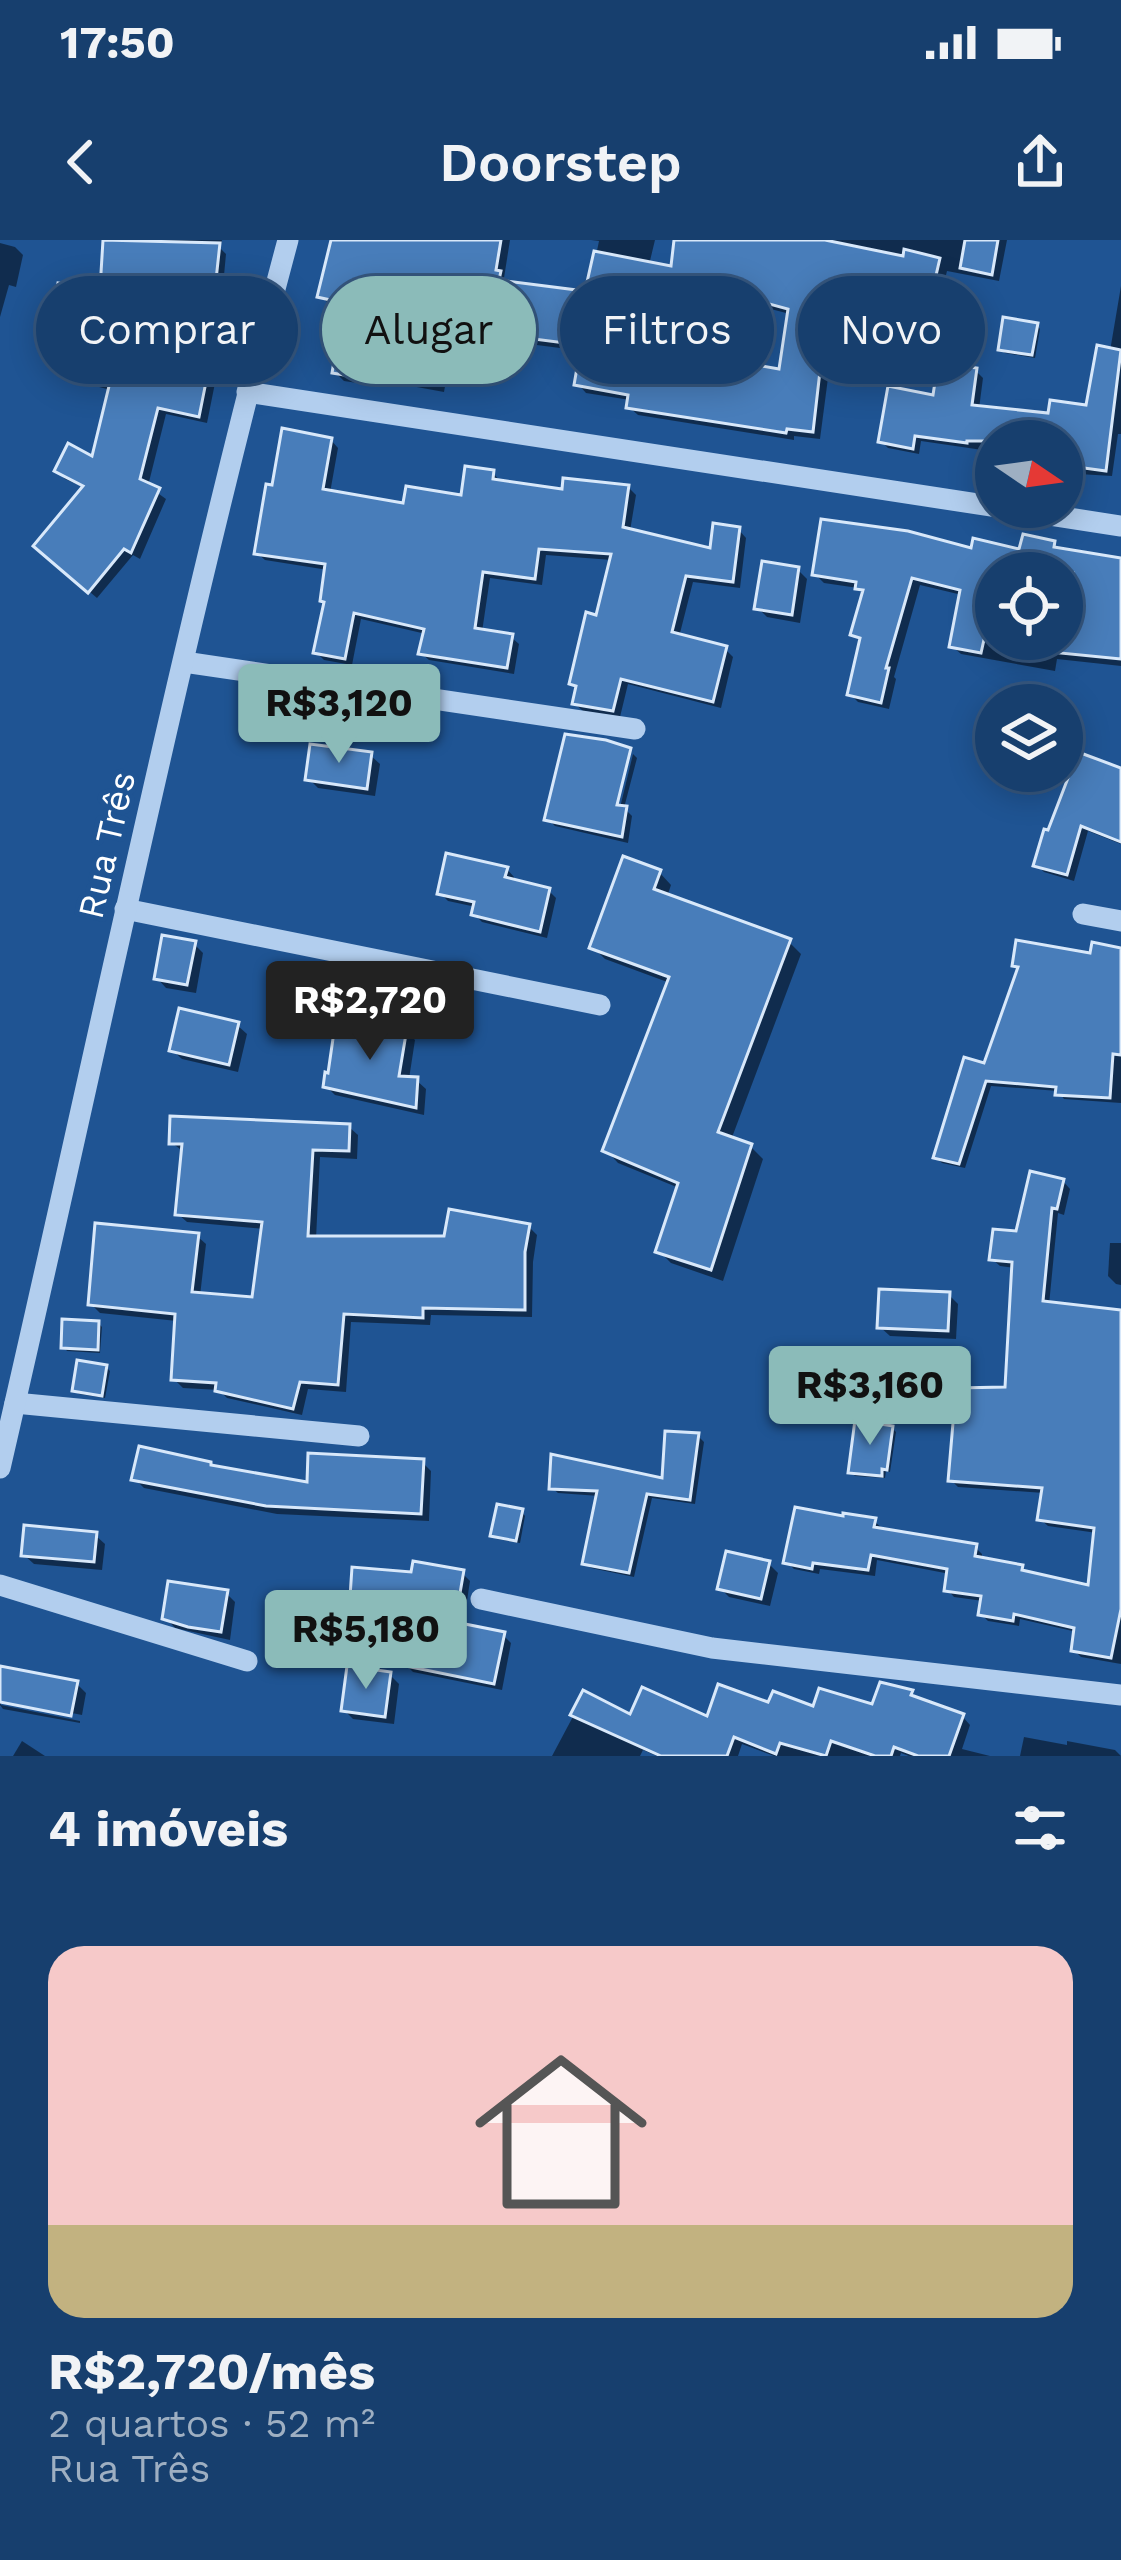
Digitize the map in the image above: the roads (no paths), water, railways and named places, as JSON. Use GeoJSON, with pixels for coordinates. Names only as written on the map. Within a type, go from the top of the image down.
{"type":"FeatureCollection","features":[{"type":"Feature","properties":{"kind":"street","name":"Rua Três"},"geometry":{"type":"LineString","coordinates":[[0,1468],[125,910],[247,392],[288,240]]}},
{"type":"Feature","properties":{"kind":"street"},"geometry":{"type":"LineString","coordinates":[[247,392],[1121,526]]}},
{"type":"Feature","properties":{"kind":"street"},"geometry":{"type":"LineString","coordinates":[[184,662],[635,729]]}},
{"type":"Feature","properties":{"kind":"street"},"geometry":{"type":"LineString","coordinates":[[125,910],[600,1005]]}},
{"type":"Feature","properties":{"kind":"street"},"geometry":{"type":"LineString","coordinates":[[1083,914],[1121,921]]}},
{"type":"Feature","properties":{"kind":"street"},"geometry":{"type":"LineString","coordinates":[[15,1402],[359,1436]]}},
{"type":"Feature","properties":{"kind":"street"},"geometry":{"type":"LineString","coordinates":[[0,1585],[247,1660]]}},
{"type":"Feature","properties":{"kind":"street"},"geometry":{"type":"LineString","coordinates":[[481,1599],[712,1648],[1121,1695]]}}]}
